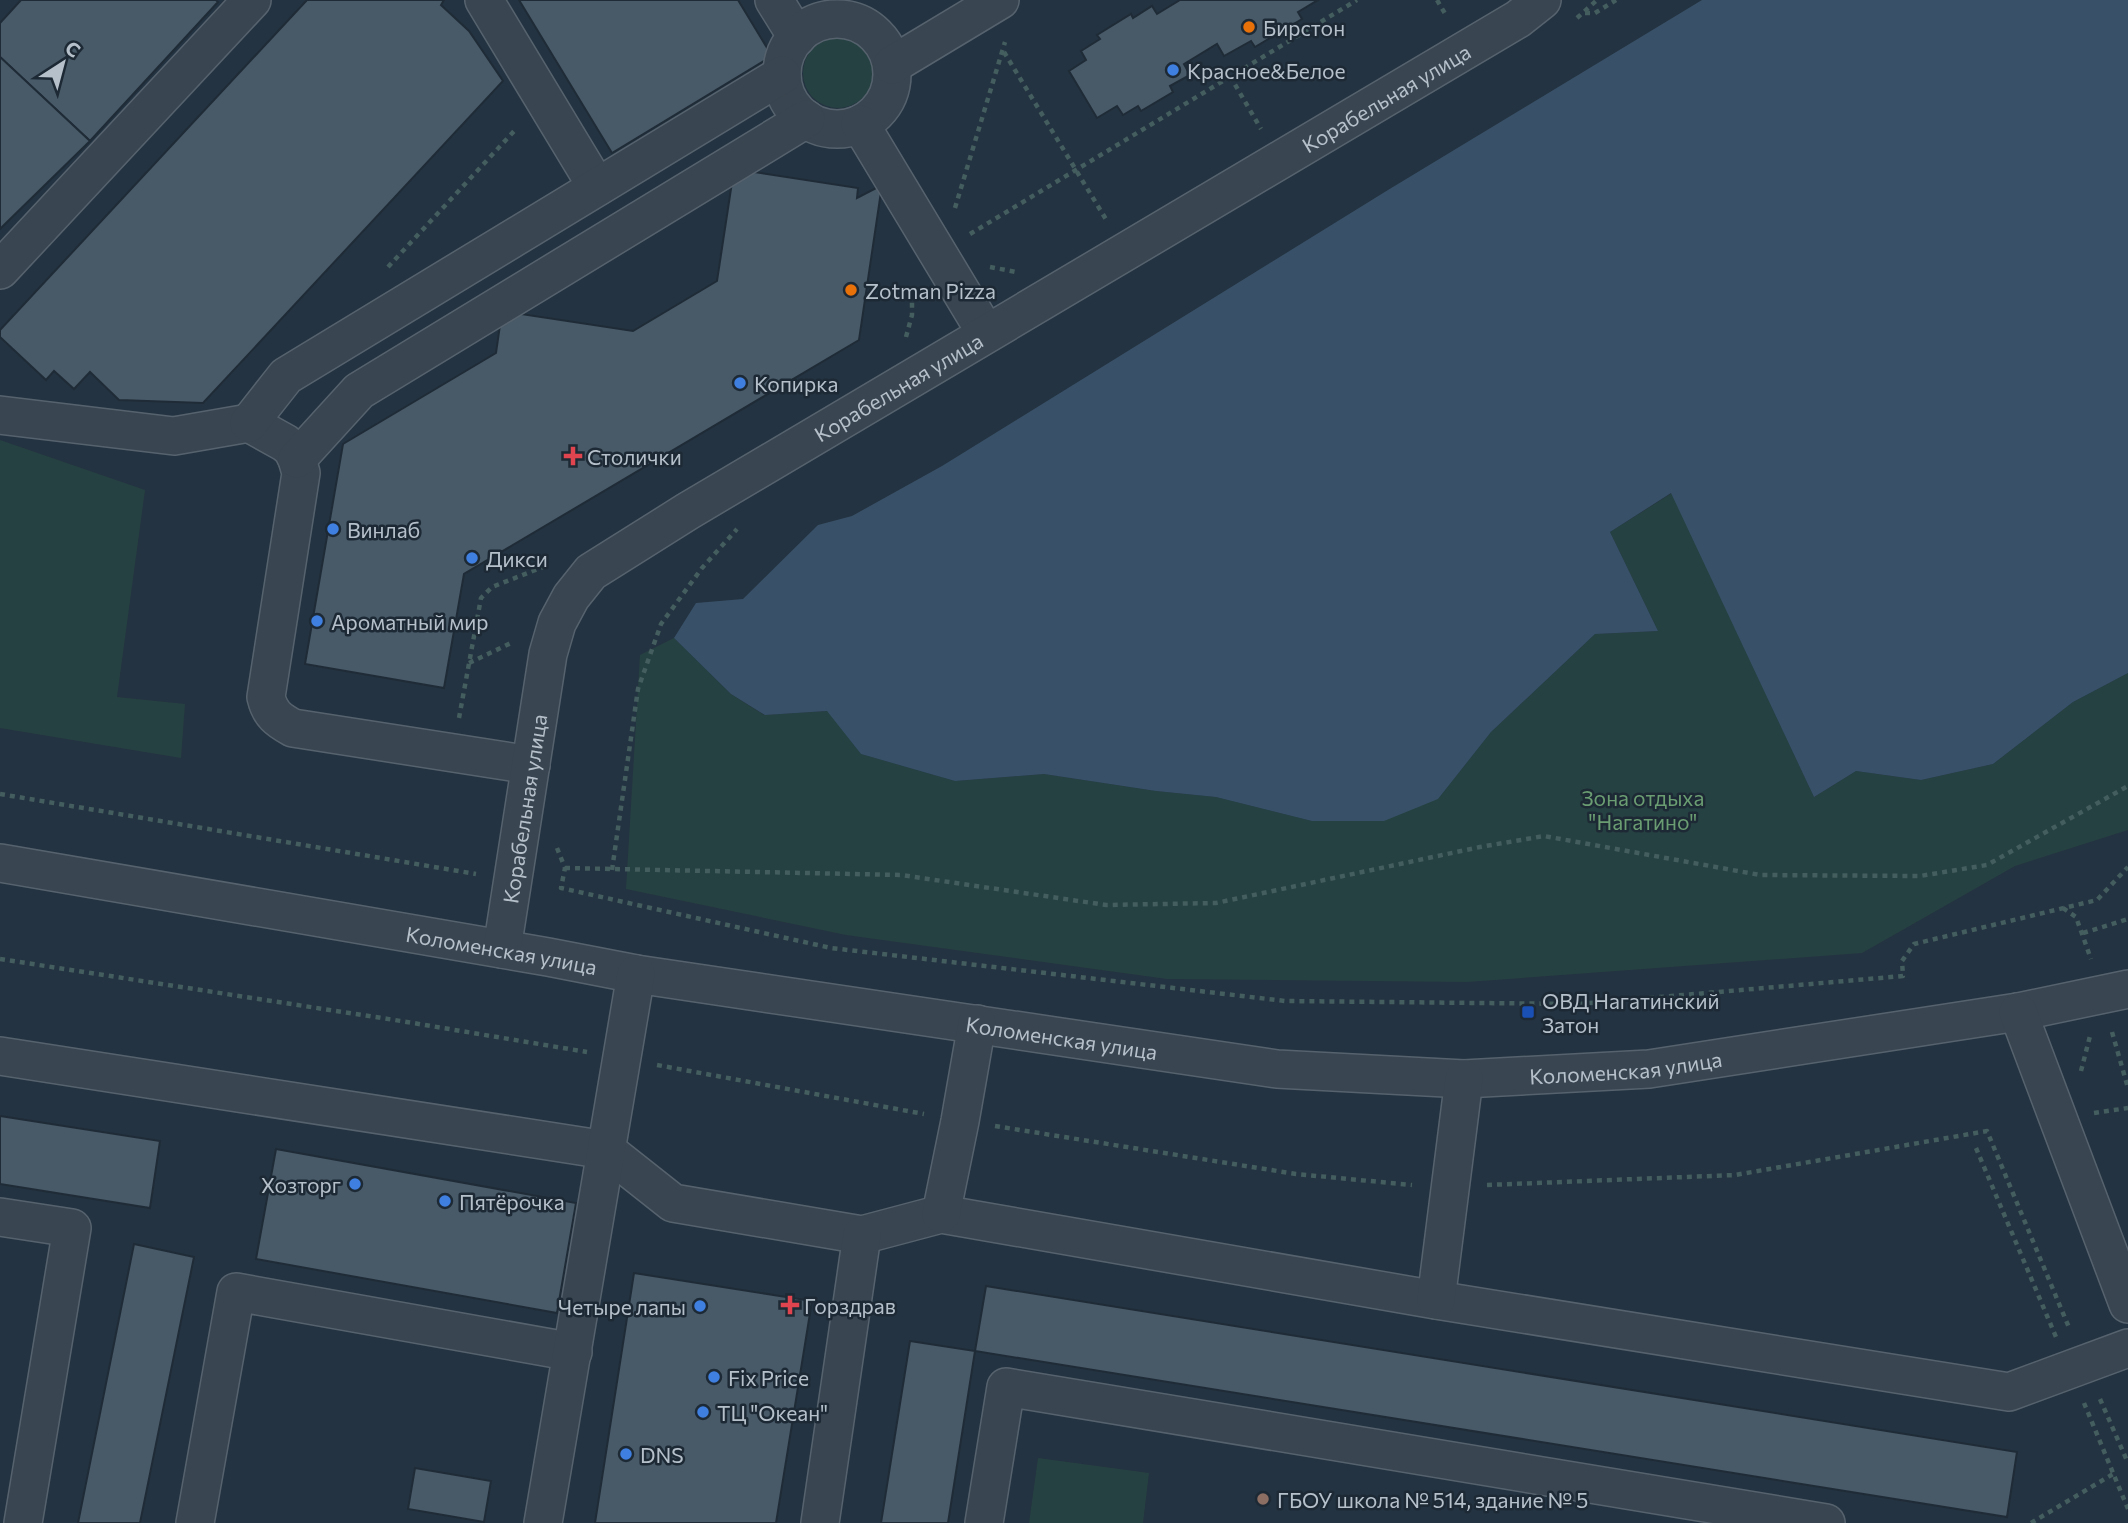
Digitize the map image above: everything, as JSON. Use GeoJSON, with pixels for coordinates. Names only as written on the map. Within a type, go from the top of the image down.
{"type":"FeatureCollection","features":[{"type":"Feature","properties":{"kind":"street"},"geometry":{"type":"LineString","coordinates":[[0,270],[251,0]]}},
{"type":"Feature","properties":{"kind":"street"},"geometry":{"type":"LineString","coordinates":[[484,0],[597,187]]}},
{"type":"Feature","properties":{"kind":"street"},"geometry":{"type":"LineString","coordinates":[[774,0],[797,37]]}},
{"type":"Feature","properties":{"kind":"street"},"geometry":{"type":"LineString","coordinates":[[892,65],[1000,0]]}},
{"type":"Feature","properties":{"kind":"street","name":"Корабельная улица"},"geometry":{"type":"LineString","coordinates":[[502,949],[548,654],[557,623],[571,597],[591,572],[986,333],[1518,19],[1542,0]]}},
{"type":"Feature","properties":{"kind":"street"},"geometry":{"type":"LineString","coordinates":[[844,19],[861,24],[876,34],[886,48],[892,65],[887,98],[874,116],[846,128],[818,125],[806,119],[793,107],[785,92],[782,75],[786,55],[797,37],[810,26],[827,20],[844,19]]}},
{"type":"Feature","properties":{"kind":"street"},"geometry":{"type":"LineString","coordinates":[[249,423],[286,376],[782,75]]}},
{"type":"Feature","properties":{"kind":"street"},"geometry":{"type":"LineString","coordinates":[[297,459],[359,391],[806,119]]}},
{"type":"Feature","properties":{"kind":"street"},"geometry":{"type":"LineString","coordinates":[[860,124],[986,333]]}},
{"type":"Feature","properties":{"kind":"street"},"geometry":{"type":"LineString","coordinates":[[0,415],[174,436],[249,423],[285,443],[297,459],[301,473],[266,697],[268,707],[276,719],[293,728],[531,765]]}},
{"type":"Feature","properties":{"kind":"street","name":"Коломенская улица"},"geometry":{"type":"LineString","coordinates":[[0,863],[636,974],[1278,1069],[1464,1079],[1649,1069],[2018,1012],[2115,992]]}},
{"type":"Feature","properties":{"kind":"street"},"geometry":{"type":"LineString","coordinates":[[543,1523],[636,974]]}},
{"type":"Feature","properties":{"kind":"street"},"geometry":{"type":"LineString","coordinates":[[2018,1012],[2128,1304]]}},
{"type":"Feature","properties":{"kind":"street"},"geometry":{"type":"LineString","coordinates":[[941,1214],[976,1024]]}},
{"type":"Feature","properties":{"kind":"street"},"geometry":{"type":"LineString","coordinates":[[0,1056],[606,1150],[673,1203],[862,1235],[941,1214],[1436,1300],[2009,1392],[2128,1348]]}},
{"type":"Feature","properties":{"kind":"street"},"geometry":{"type":"LineString","coordinates":[[1436,1300],[1464,1079]]}},
{"type":"Feature","properties":{"kind":"street"},"geometry":{"type":"LineString","coordinates":[[0,1217],[72,1228],[23,1523]]}},
{"type":"Feature","properties":{"kind":"street"},"geometry":{"type":"LineString","coordinates":[[820,1523],[862,1235]]}},
{"type":"Feature","properties":{"kind":"street"},"geometry":{"type":"LineString","coordinates":[[195,1523],[236,1292],[573,1352]]}},
{"type":"Feature","properties":{"kind":"street"},"geometry":{"type":"LineString","coordinates":[[984,1523],[1006,1387],[1826,1523]]}},
{"type":"Feature","properties":{"kind":"path"},"geometry":{"type":"LineString","coordinates":[[904,340],[912,315],[913,291],[908,271],[1357,0]]}},
{"type":"Feature","properties":{"kind":"path"},"geometry":{"type":"LineString","coordinates":[[1437,0],[1447,17]]}},
{"type":"Feature","properties":{"kind":"path"},"geometry":{"type":"LineString","coordinates":[[1584,13],[1595,13],[1616,0]]}},
{"type":"Feature","properties":{"kind":"path"},"geometry":{"type":"LineString","coordinates":[[953,215],[1006,38]]}},
{"type":"Feature","properties":{"kind":"path"},"geometry":{"type":"LineString","coordinates":[[1004,51],[1107,222]]}},
{"type":"Feature","properties":{"kind":"path"},"geometry":{"type":"LineString","coordinates":[[1230,76],[1261,129]]}},
{"type":"Feature","properties":{"kind":"path"},"geometry":{"type":"LineString","coordinates":[[387,267],[544,99]]}},
{"type":"Feature","properties":{"kind":"path"},"geometry":{"type":"LineString","coordinates":[[612,870],[638,689],[662,624],[702,568],[742,523]]}},
{"type":"Feature","properties":{"kind":"path"},"geometry":{"type":"LineString","coordinates":[[453,753],[478,607],[486,591],[555,562]]}},
{"type":"Feature","properties":{"kind":"path"},"geometry":{"type":"LineString","coordinates":[[469,663],[518,639]]}},
{"type":"Feature","properties":{"kind":"path"},"geometry":{"type":"LineString","coordinates":[[565,869],[901,875],[1106,905],[1216,903],[1480,846],[1544,836],[1760,875],[1920,876],[1987,865],[2128,786]]}},
{"type":"Feature","properties":{"kind":"path"},"geometry":{"type":"LineString","coordinates":[[0,794],[479,874]]}},
{"type":"Feature","properties":{"kind":"path"},"geometry":{"type":"LineString","coordinates":[[555,844],[565,869],[561,888],[831,947],[1285,1001],[1579,1003],[1903,976],[1902,961],[1914,944],[2097,900],[2128,867]]}},
{"type":"Feature","properties":{"kind":"path"},"geometry":{"type":"LineString","coordinates":[[2063,908],[2076,917],[2083,933],[2128,919]]}},
{"type":"Feature","properties":{"kind":"path"},"geometry":{"type":"LineString","coordinates":[[0,959],[622,1058],[960,1121],[1296,1174],[1384,1184],[1450,1186],[1735,1175],[1987,1131],[2128,1509]]}},
{"type":"Feature","properties":{"kind":"path"},"geometry":{"type":"LineString","coordinates":[[2064,1133],[2115,992]]}},
{"type":"Feature","properties":{"kind":"path"},"geometry":{"type":"LineString","coordinates":[[1976,1148],[2077,1367],[2128,1463]]}},
{"type":"Feature","properties":{"kind":"path"},"geometry":{"type":"LineString","coordinates":[[2031,1523],[2113,1474]]}},
{"type":"Feature","properties":{"kind":"green space"},"geometry":{"type":"Polygon","coordinates":[[[831,38],[845,38],[858,43],[868,53],[873,73],[868,93],[858,103],[845,108],[831,108],[818,103],[808,93],[803,80],[803,66],[808,53],[818,43],[831,38]]]}},
{"type":"Feature","properties":{"kind":"green space"},"geometry":{"type":"Polygon","coordinates":[[[0,440],[145,490],[117,697],[185,704],[181,758],[0,728],[0,440]]]}},
{"type":"Feature","properties":{"kind":"green space","name":"Зона отдыха \"Нагатино\""},"geometry":{"type":"Polygon","coordinates":[[[1672,493],[1814,797],[1856,771],[1921,780],[1993,764],[2073,702],[2128,673],[2128,830],[2015,866],[1862,953],[1467,982],[1167,979],[846,935],[626,889],[640,655],[674,638],[731,694],[764,715],[828,711],[861,754],[955,781],[1044,774],[1216,797],[1312,821],[1438,799],[1491,732],[1595,634],[1658,631],[1610,532],[1672,493]]]}},
{"type":"Feature","properties":{"kind":"green space"},"geometry":{"type":"Polygon","coordinates":[[[1038,1458],[1149,1473],[1143,1523],[1029,1523],[1038,1458]]]}},
{"type":"Feature","properties":{"kind":"water"},"geometry":{"type":"Polygon","coordinates":[[[1702,0],[2128,0],[2128,673],[2073,702],[1993,764],[1921,780],[1856,771],[1814,797],[1671,493],[1610,532],[1658,631],[1595,634],[1491,732],[1438,799],[1384,821],[1312,821],[1216,797],[1044,774],[955,781],[861,754],[827,711],[765,715],[731,694],[674,638],[696,603],[743,599],[818,525],[852,516],[942,466],[1388,190],[1702,0]]]}},
{"type":"Feature","properties":{"kind":"building"},"geometry":{"type":"Polygon","coordinates":[[[21,0],[218,2],[90,141],[0,57],[0,23],[21,0]]]}},
{"type":"Feature","properties":{"kind":"building"},"geometry":{"type":"Polygon","coordinates":[[[307,0],[444,0],[441,5],[469,31],[503,81],[203,403],[119,400],[90,372],[74,389],[54,371],[46,380],[0,337],[0,330],[307,0]]]}},
{"type":"Feature","properties":{"kind":"building"},"geometry":{"type":"Polygon","coordinates":[[[519,0],[738,0],[772,56],[612,153],[519,0]]]}},
{"type":"Feature","properties":{"kind":"building"},"geometry":{"type":"Polygon","coordinates":[[[1180,0],[1318,0],[1298,12],[1302,19],[1255,47],[1251,41],[1224,56],[1217,44],[1184,64],[1190,75],[1170,86],[1173,92],[1141,111],[1138,106],[1123,115],[1117,106],[1097,118],[1069,71],[1086,60],[1081,51],[1100,39],[1097,35],[1131,14],[1133,18],[1152,6],[1157,14],[1180,0]]]}},
{"type":"Feature","properties":{"kind":"building"},"geometry":{"type":"Polygon","coordinates":[[[0,57],[90,141],[0,229],[0,57]]]}},
{"type":"Feature","properties":{"kind":"building"},"geometry":{"type":"Polygon","coordinates":[[[734,169],[858,188],[857,198],[882,185],[859,340],[464,574],[444,688],[305,664],[343,444],[496,353],[502,311],[633,331],[717,281],[734,169]]]}},
{"type":"Feature","properties":{"kind":"building"},"geometry":{"type":"Polygon","coordinates":[[[0,1116],[160,1141],[150,1208],[0,1184],[0,1116]]]}},
{"type":"Feature","properties":{"kind":"building"},"geometry":{"type":"Polygon","coordinates":[[[276,1149],[576,1203],[557,1313],[256,1259],[276,1149]]]}},
{"type":"Feature","properties":{"kind":"building"},"geometry":{"type":"Polygon","coordinates":[[[134,1244],[194,1257],[140,1523],[78,1523],[134,1244]]]}},
{"type":"Feature","properties":{"kind":"building","name":"ТЦ \"Океан\""},"geometry":{"type":"Polygon","coordinates":[[[634,1273],[812,1301],[776,1523],[595,1523],[634,1273]]]}},
{"type":"Feature","properties":{"kind":"building"},"geometry":{"type":"Polygon","coordinates":[[[986,1286],[2017,1452],[2007,1517],[975,1351],[986,1286]]]}},
{"type":"Feature","properties":{"kind":"building"},"geometry":{"type":"Polygon","coordinates":[[[910,1341],[975,1351],[948,1523],[881,1523],[910,1341]]]}},
{"type":"Feature","properties":{"kind":"building"},"geometry":{"type":"Polygon","coordinates":[[[415,1468],[491,1481],[484,1522],[408,1509],[415,1468]]]}},
{"type":"Feature","properties":{"kind":"place","name":"Бирстон"},"geometry":{"type":"Point","coordinates":[1249,27]}},
{"type":"Feature","properties":{"kind":"place","name":"Красное&Белое"},"geometry":{"type":"Point","coordinates":[1173,70]}},
{"type":"Feature","properties":{"kind":"place","name":"Zotman Pizza"},"geometry":{"type":"Point","coordinates":[851,290]}},
{"type":"Feature","properties":{"kind":"place","name":"Копирка"},"geometry":{"type":"Point","coordinates":[740,383]}},
{"type":"Feature","properties":{"kind":"place","name":"Столички"},"geometry":{"type":"Point","coordinates":[573,456]}},
{"type":"Feature","properties":{"kind":"place","name":"Винлаб"},"geometry":{"type":"Point","coordinates":[333,529]}},
{"type":"Feature","properties":{"kind":"place","name":"Дикси"},"geometry":{"type":"Point","coordinates":[472,558]}},
{"type":"Feature","properties":{"kind":"place","name":"Ароматный мир"},"geometry":{"type":"Point","coordinates":[317,621]}},
{"type":"Feature","properties":{"kind":"place","name":"ОВД Нагатинский Затон"},"geometry":{"type":"Point","coordinates":[1528,1012]}},
{"type":"Feature","properties":{"kind":"place","name":"Хозторг"},"geometry":{"type":"Point","coordinates":[355,1184]}},
{"type":"Feature","properties":{"kind":"place","name":"Пятёрочка"},"geometry":{"type":"Point","coordinates":[445,1201]}},
{"type":"Feature","properties":{"kind":"place","name":"Горздрав"},"geometry":{"type":"Point","coordinates":[790,1305]}},
{"type":"Feature","properties":{"kind":"place","name":"Четыре лапы"},"geometry":{"type":"Point","coordinates":[700,1306]}},
{"type":"Feature","properties":{"kind":"place","name":"Fix Price"},"geometry":{"type":"Point","coordinates":[714,1377]}},
{"type":"Feature","properties":{"kind":"place","name":"ТЦ \"Океан\""},"geometry":{"type":"Point","coordinates":[703,1412]}},
{"type":"Feature","properties":{"kind":"place","name":"DNS"},"geometry":{"type":"Point","coordinates":[626,1454]}},
{"type":"Feature","properties":{"kind":"place","name":"ГБОУ школа № 514, здание № 5"},"geometry":{"type":"Point","coordinates":[1263,1499]}}]}
